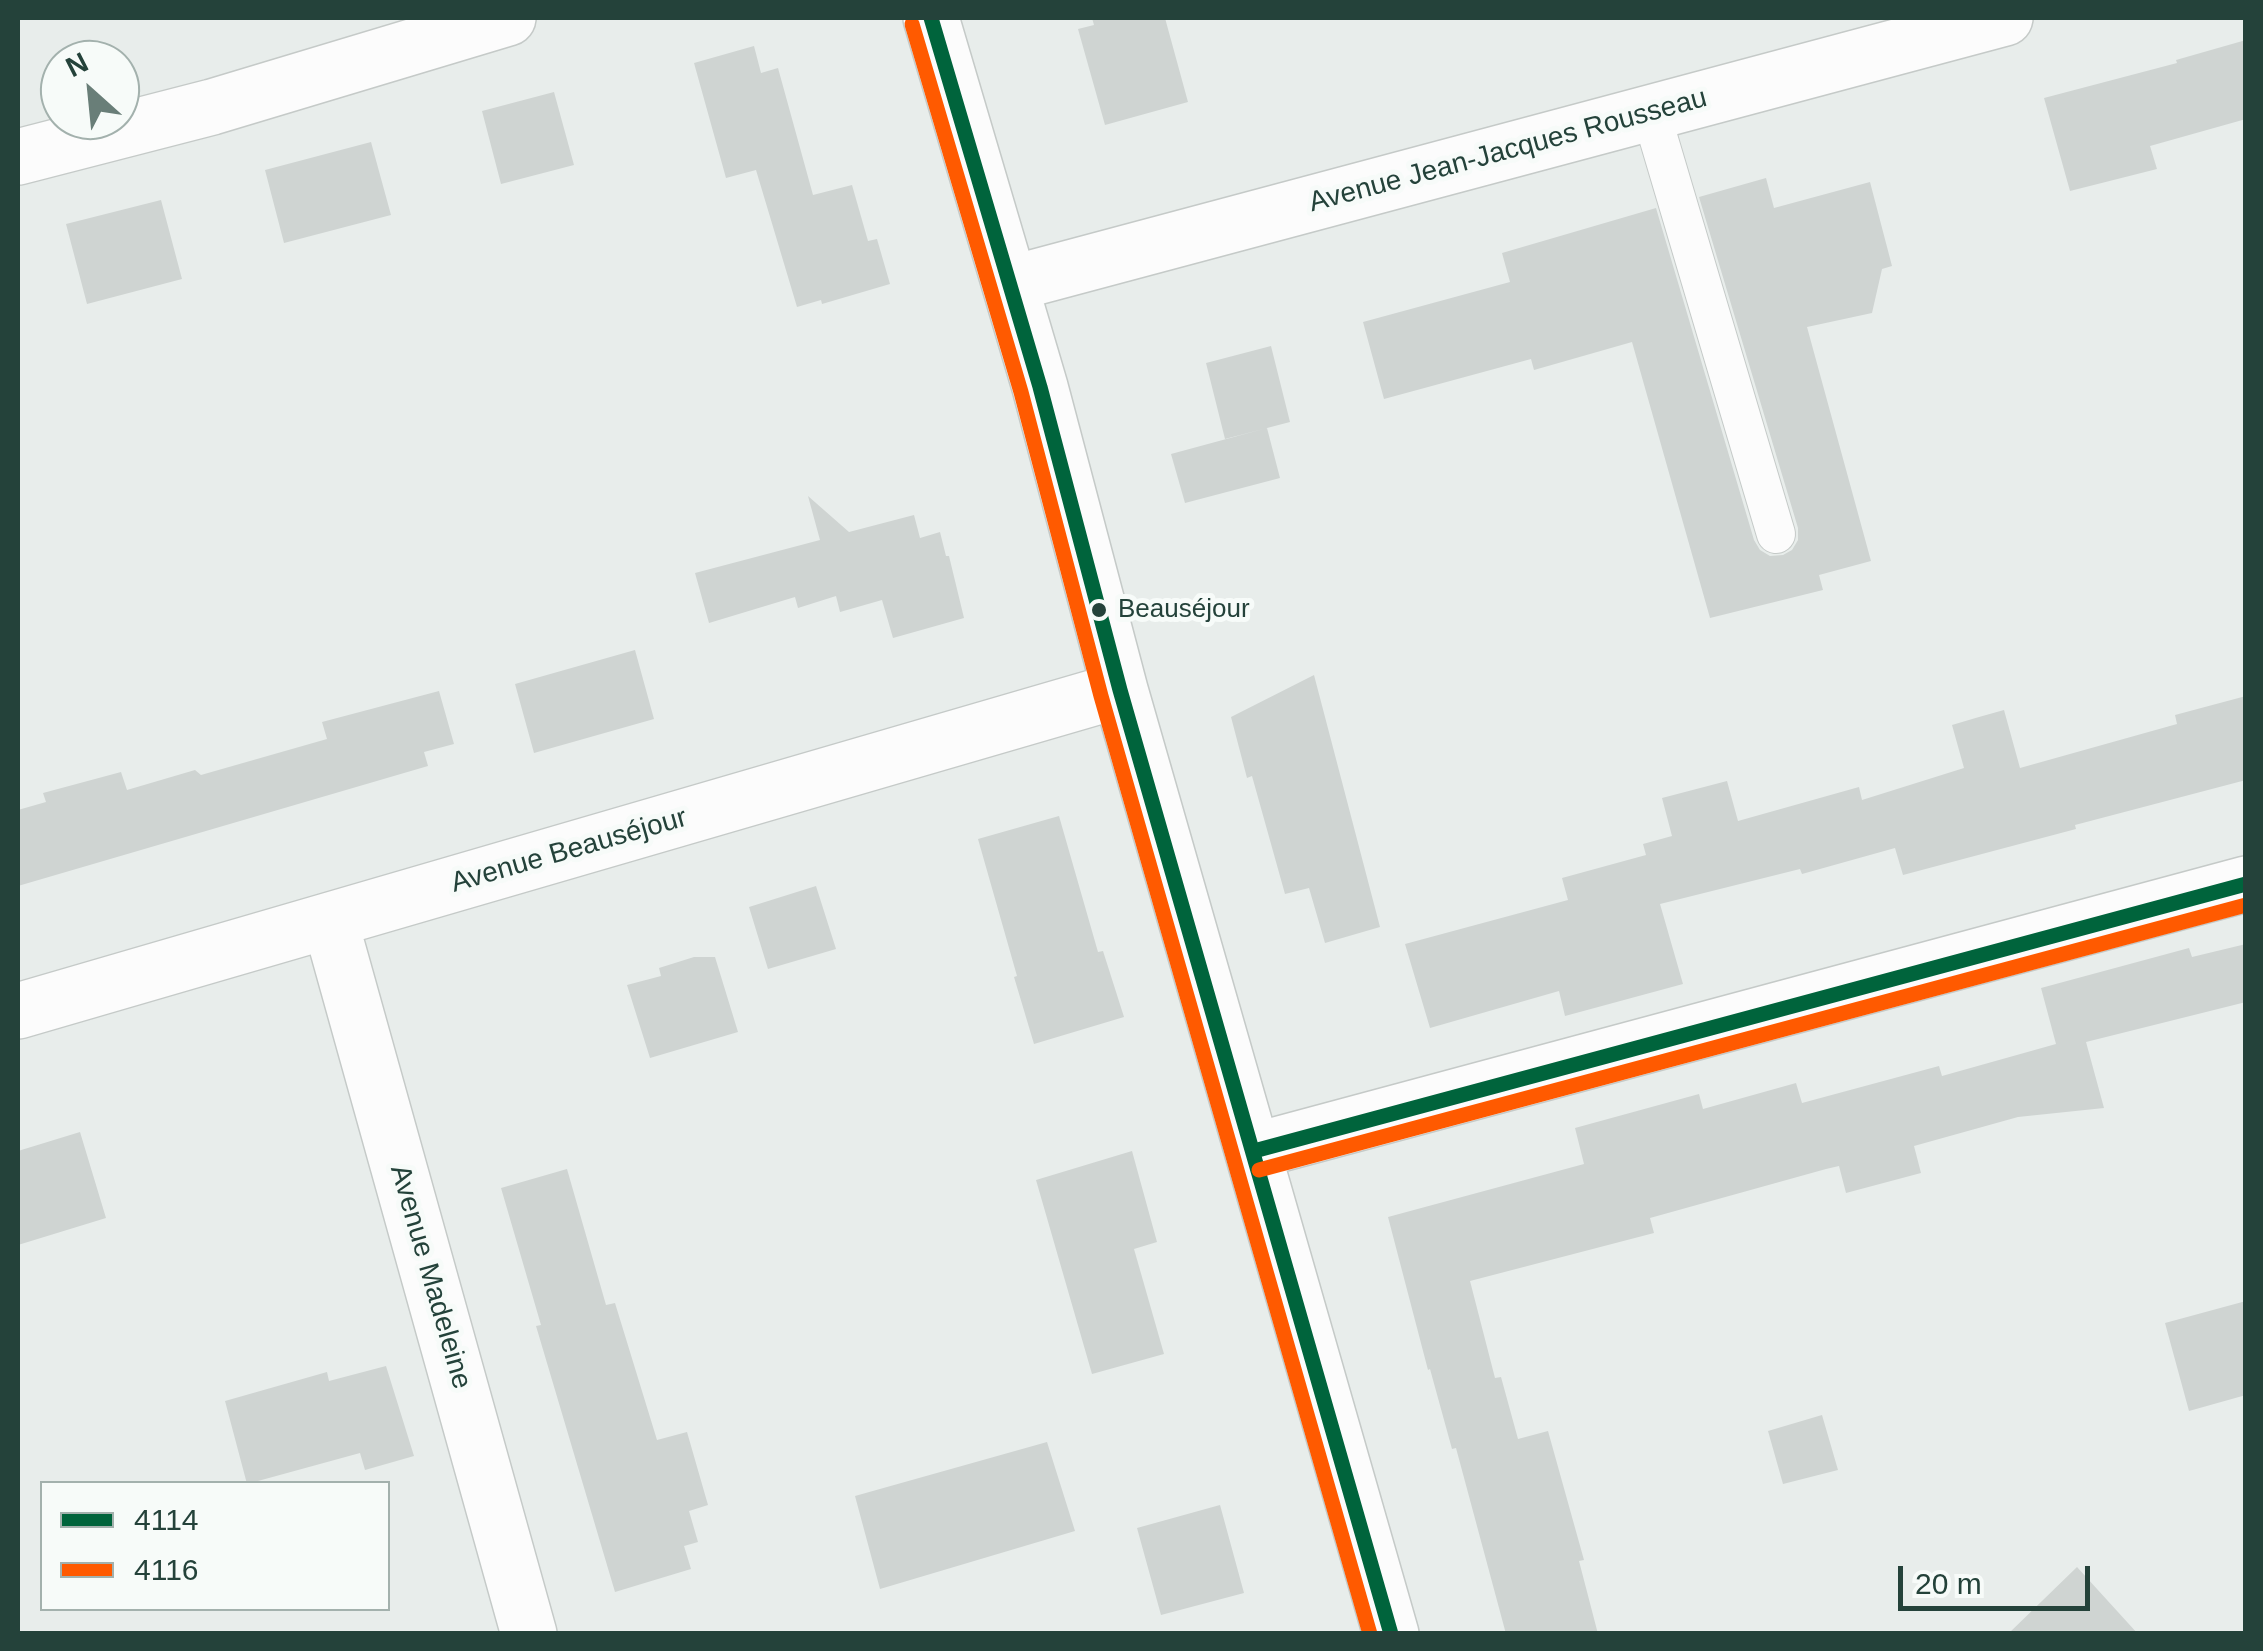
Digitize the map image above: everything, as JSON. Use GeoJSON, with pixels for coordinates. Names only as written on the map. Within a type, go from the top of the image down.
{"type":"FeatureCollection","features":[{"type":"Feature","properties":{"kind":"street"},"geometry":{"type":"LineString","coordinates":[[18,157],[212,107],[508,18]]}},
{"type":"Feature","properties":{"kind":"street"},"geometry":{"type":"LineString","coordinates":[[931,18],[1040,387],[1120,690],[1391,1634]]}},
{"type":"Feature","properties":{"kind":"street","name":"Avenue Jean-Jacques Rousseau"},"geometry":{"type":"LineString","coordinates":[[1010,284],[2005,18]]}},
{"type":"Feature","properties":{"kind":"street","name":"Avenue Beauséjour"},"geometry":{"type":"LineString","coordinates":[[18,1011],[1120,690]]}},
{"type":"Feature","properties":{"kind":"street"},"geometry":{"type":"LineString","coordinates":[[1254,1151],[2246,884]]}},
{"type":"Feature","properties":{"kind":"street","name":"Avenue Madeleine"},"geometry":{"type":"LineString","coordinates":[[330,921],[529,1634]]}},
{"type":"Feature","properties":{"kind":"lane"},"geometry":{"type":"LineString","coordinates":[[1651,113],[1776,534]]}},
{"type":"Feature","properties":{"kind":"building"},"geometry":{"type":"Polygon","coordinates":[[[1092,18],[1165,18],[1188,102],[1105,125],[1078,29],[1094,25],[1092,18]]]}},
{"type":"Feature","properties":{"kind":"building"},"geometry":{"type":"Polygon","coordinates":[[[2246,40],[2246,119],[2150,146],[2157,169],[2070,191],[2044,98],[2177,63],[2176,60],[2246,40]]]}},
{"type":"Feature","properties":{"kind":"building"},"geometry":{"type":"Polygon","coordinates":[[[754,46],[761,73],[778,68],[813,195],[852,185],[868,241],[877,239],[890,284],[822,304],[821,300],[797,307],[756,170],[726,178],[694,63],[754,46]]]}},
{"type":"Feature","properties":{"kind":"building"},"geometry":{"type":"Polygon","coordinates":[[[554,92],[574,165],[501,184],[482,111],[554,92]]]}},
{"type":"Feature","properties":{"kind":"building"},"geometry":{"type":"Polygon","coordinates":[[[371,142],[391,215],[284,243],[265,170],[371,142]]]}},
{"type":"Feature","properties":{"kind":"building"},"geometry":{"type":"Polygon","coordinates":[[[1766,178],[1774,208],[1870,182],[1892,266],[1882,269],[1872,313],[1807,327],[1871,561],[1819,575],[1823,590],[1710,618],[1632,342],[1534,370],[1531,359],[1384,399],[1363,322],[1510,282],[1502,253],[1656,208],[1754,540],[1770,556],[1783,555],[1798,540],[1798,528],[1699,197],[1766,178]]]}},
{"type":"Feature","properties":{"kind":"building"},"geometry":{"type":"Polygon","coordinates":[[[161,200],[182,279],[87,304],[66,224],[161,200]]]}},
{"type":"Feature","properties":{"kind":"building"},"geometry":{"type":"Polygon","coordinates":[[[1271,346],[1290,422],[1225,439],[1206,363],[1271,346]]]}},
{"type":"Feature","properties":{"kind":"building"},"geometry":{"type":"Polygon","coordinates":[[[1267,428],[1280,478],[1185,503],[1171,454],[1267,428]]]}},
{"type":"Feature","properties":{"kind":"building"},"geometry":{"type":"Polygon","coordinates":[[[808,496],[849,532],[914,515],[920,538],[940,532],[964,618],[893,638],[882,600],[840,612],[836,596],[798,608],[795,597],[709,623],[695,573],[820,540],[808,496]]]}},
{"type":"Feature","properties":{"kind":"building"},"geometry":{"type":"Polygon","coordinates":[[[635,650],[654,719],[534,753],[515,684],[635,650]]]}},
{"type":"Feature","properties":{"kind":"building"},"geometry":{"type":"Polygon","coordinates":[[[1314,675],[1380,927],[1325,943],[1309,888],[1285,894],[1231,717],[1314,675]]]}},
{"type":"Feature","properties":{"kind":"building"},"geometry":{"type":"Polygon","coordinates":[[[439,691],[454,744],[424,752],[428,766],[18,886],[18,810],[46,802],[43,793],[121,772],[127,790],[195,770],[201,775],[327,739],[322,722],[439,691]]]}},
{"type":"Feature","properties":{"kind":"building"},"geometry":{"type":"Polygon","coordinates":[[[2246,696],[2246,780],[1903,875],[1895,848],[1802,874],[1800,869],[1660,904],[1683,984],[1565,1016],[1559,991],[1430,1028],[1405,944],[1568,900],[1562,878],[1646,855],[1643,844],[1672,836],[1662,798],[1727,781],[1738,821],[1859,787],[1862,800],[1964,768],[1952,725],[2004,710],[2020,768],[2177,724],[2175,715],[2246,696]]]}},
{"type":"Feature","properties":{"kind":"building"},"geometry":{"type":"Polygon","coordinates":[[[1059,816],[1098,952],[1103,951],[1124,1017],[1034,1044],[978,839],[1059,816]]]}},
{"type":"Feature","properties":{"kind":"building"},"geometry":{"type":"Polygon","coordinates":[[[816,886],[836,949],[768,969],[749,907],[816,886]]]}},
{"type":"Feature","properties":{"kind":"building"},"geometry":{"type":"Polygon","coordinates":[[[2246,944],[2246,1002],[2086,1042],[2104,1108],[2018,1117],[1914,1146],[1921,1173],[1846,1193],[1839,1166],[1826,1169],[1650,1218],[1654,1233],[1470,1281],[1495,1378],[1501,1377],[1518,1439],[1548,1431],[1584,1560],[1579,1561],[1598,1634],[1506,1634],[1456,1448],[1452,1449],[1428,1370],[1388,1217],[1584,1164],[1575,1128],[1699,1094],[1703,1109],[1796,1083],[1802,1103],[1939,1066],[1942,1076],[2056,1044],[2041,988],[2189,948],[2192,957],[2246,944]]]}},
{"type":"Feature","properties":{"kind":"building"},"geometry":{"type":"Polygon","coordinates":[[[694,957],[715,957],[738,1032],[650,1058],[627,985],[661,976],[659,968],[694,957]]]}},
{"type":"Feature","properties":{"kind":"building"},"geometry":{"type":"Polygon","coordinates":[[[80,1132],[106,1218],[18,1245],[18,1151],[80,1132]]]}},
{"type":"Feature","properties":{"kind":"building"},"geometry":{"type":"Polygon","coordinates":[[[1132,1151],[1157,1242],[1134,1249],[1164,1354],[1092,1374],[1036,1180],[1132,1151]]]}},
{"type":"Feature","properties":{"kind":"building"},"geometry":{"type":"Polygon","coordinates":[[[567,1169],[606,1305],[615,1303],[657,1440],[687,1432],[708,1505],[689,1511],[698,1542],[684,1546],[691,1569],[615,1592],[536,1326],[541,1325],[501,1188],[567,1169]]]}},
{"type":"Feature","properties":{"kind":"building"},"geometry":{"type":"Polygon","coordinates":[[[2246,1301],[2246,1395],[2189,1411],[2165,1323],[2246,1301]]]}},
{"type":"Feature","properties":{"kind":"building"},"geometry":{"type":"Polygon","coordinates":[[[386,1366],[414,1456],[365,1470],[360,1453],[246,1481],[225,1401],[327,1372],[329,1381],[386,1366]]]}},
{"type":"Feature","properties":{"kind":"building"},"geometry":{"type":"Polygon","coordinates":[[[1822,1415],[1838,1470],[1783,1484],[1768,1431],[1822,1415]]]}},
{"type":"Feature","properties":{"kind":"building"},"geometry":{"type":"Polygon","coordinates":[[[1047,1442],[1075,1531],[880,1589],[855,1496],[1047,1442]]]}},
{"type":"Feature","properties":{"kind":"building"},"geometry":{"type":"Polygon","coordinates":[[[1220,1505],[1244,1593],[1161,1615],[1137,1528],[1220,1505]]]}},
{"type":"Feature","properties":{"kind":"building"},"geometry":{"type":"Polygon","coordinates":[[[2077,1567],[2138,1634],[2008,1634],[2077,1567]]]}},
{"type":"Feature","properties":{"kind":"transit line","name":"4114"},"geometry":{"type":"LineString","coordinates":[[931,18],[1040,387],[1120,690],[1391,1634]]}},
{"type":"Feature","properties":{"kind":"transit line","name":"4116"},"geometry":{"type":"LineString","coordinates":[[912,24],[1021,392],[1101,696],[1370,1634]]}},
{"type":"Feature","properties":{"kind":"transit line","name":"4114"},"geometry":{"type":"LineString","coordinates":[[1254,1151],[2246,884]]}},
{"type":"Feature","properties":{"kind":"transit line","name":"4116"},"geometry":{"type":"LineString","coordinates":[[1259,1170],[2246,905]]}},
{"type":"Feature","properties":{"kind":"place","name":"Beauséjour"},"geometry":{"type":"Point","coordinates":[1099,610]}}]}
